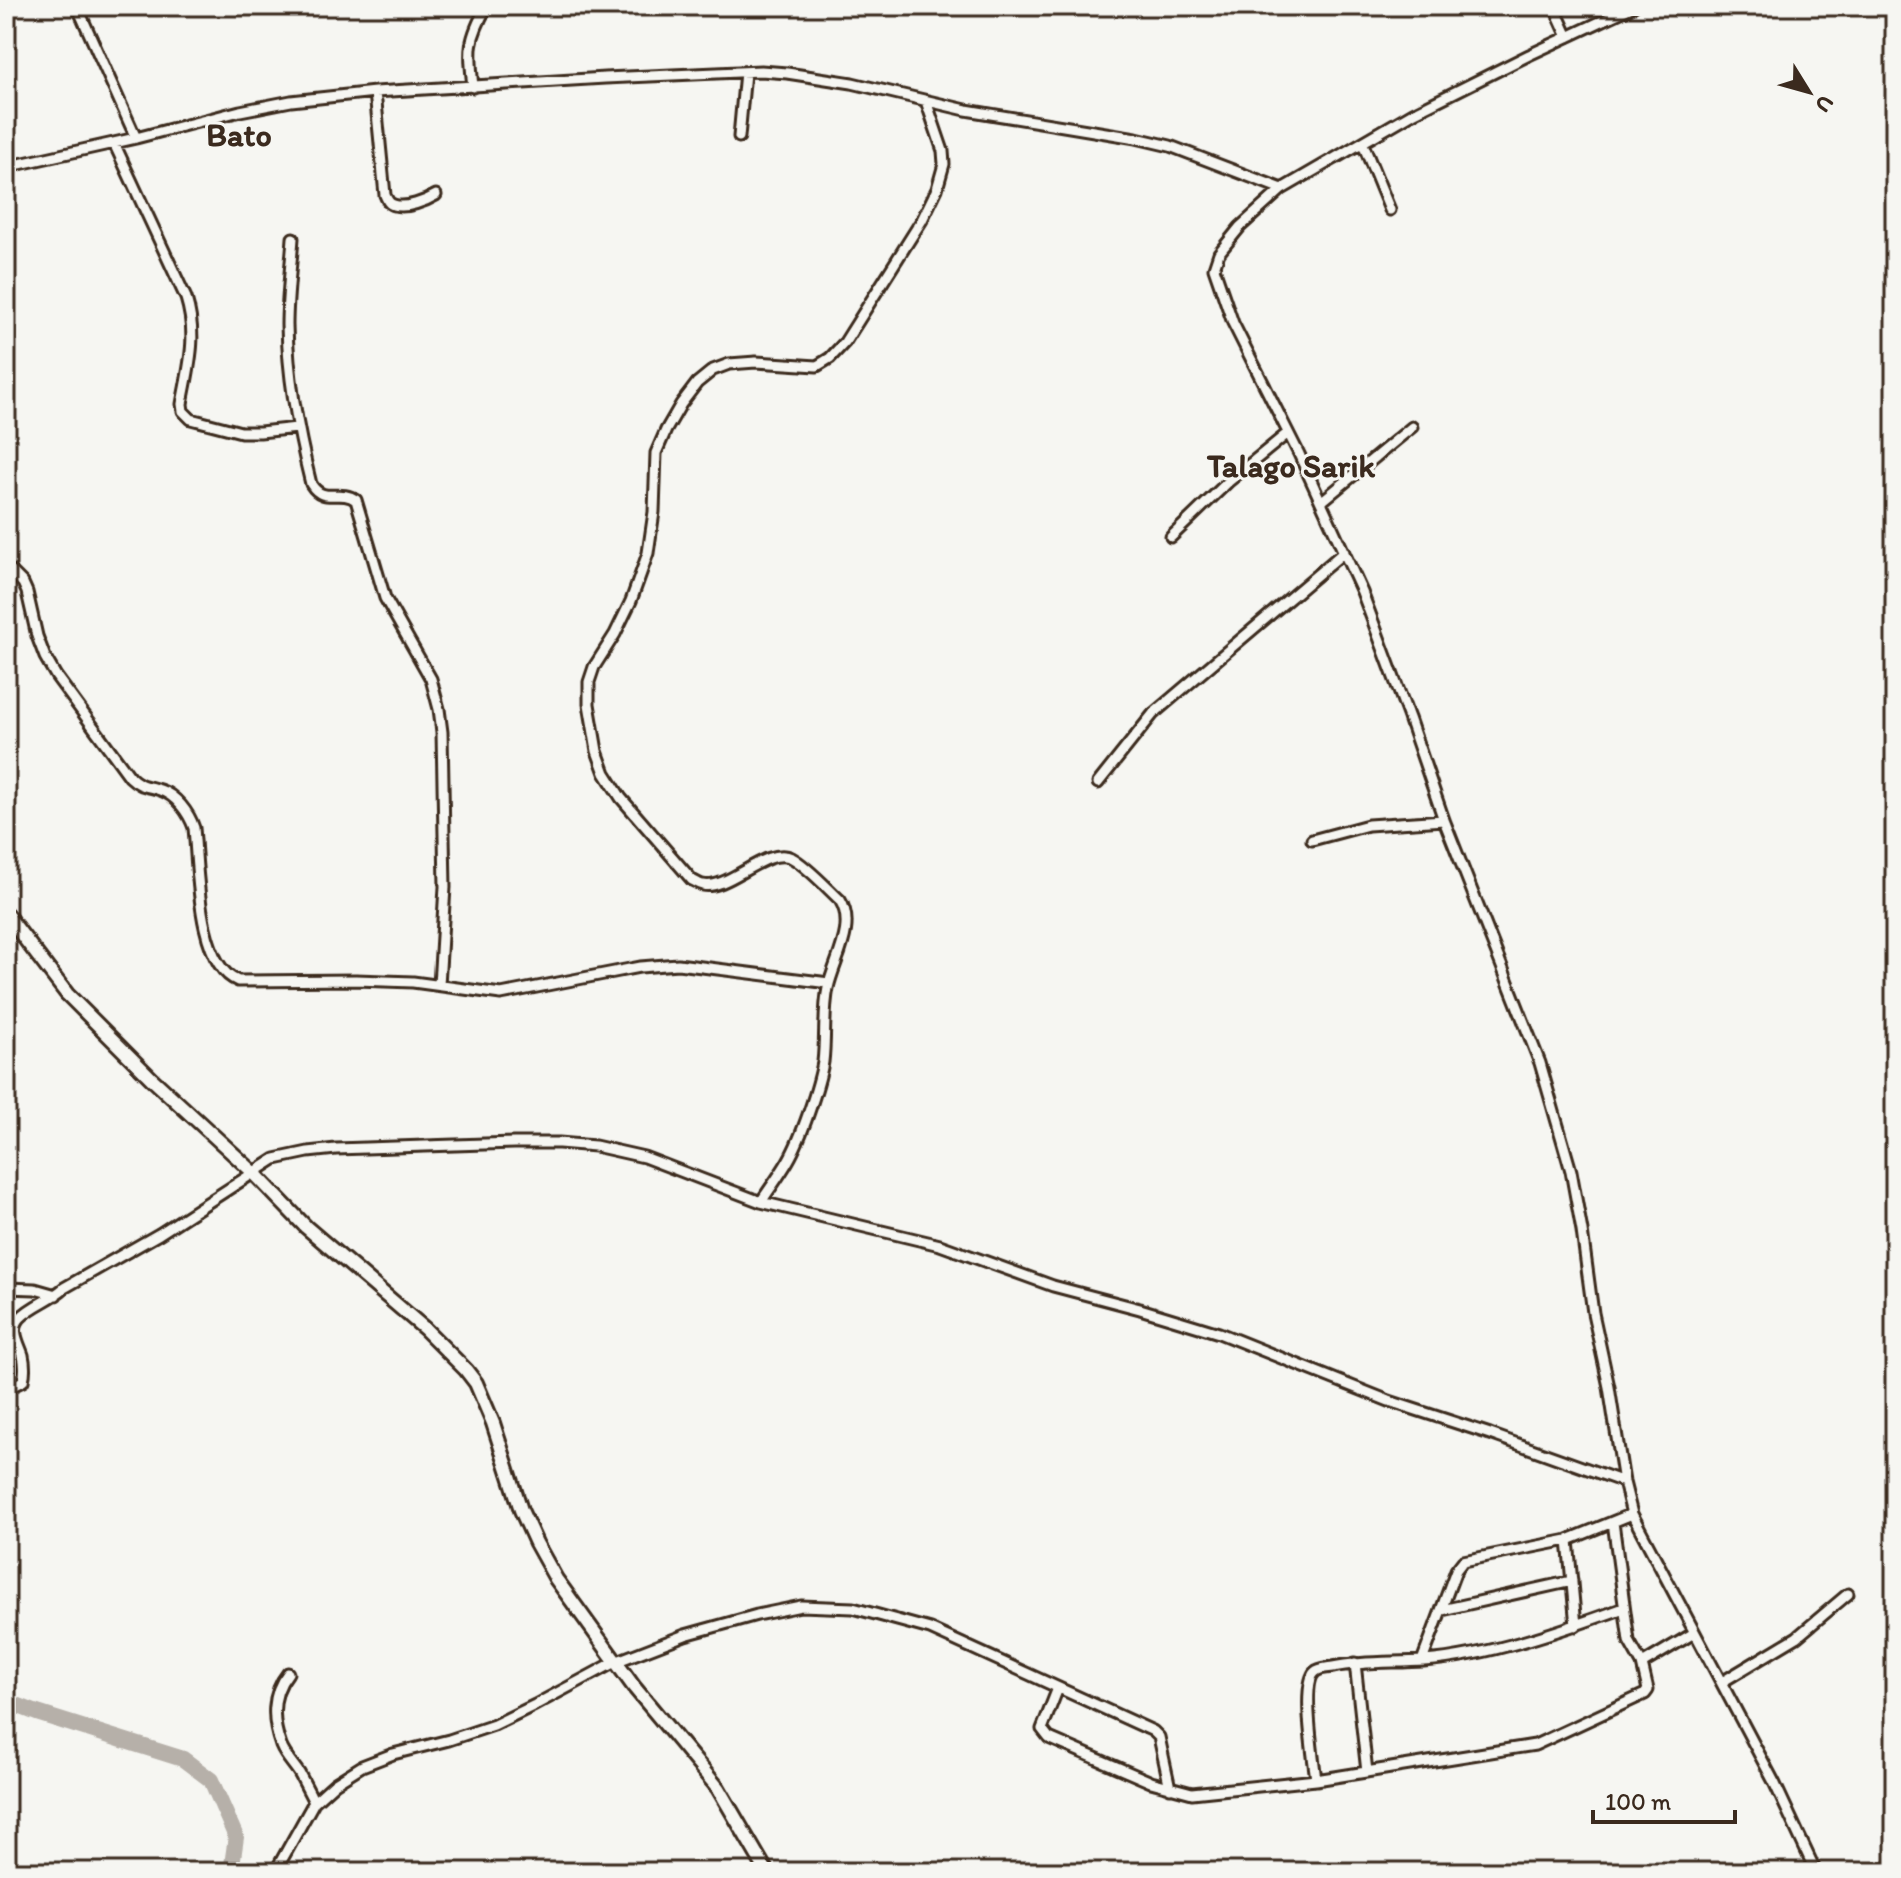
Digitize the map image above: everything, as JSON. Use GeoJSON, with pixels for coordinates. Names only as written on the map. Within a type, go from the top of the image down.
{"type":"FeatureCollection","features":[{"type":"Feature","properties":{"kind":"street"},"geometry":{"type":"LineString","coordinates":[[77,6],[136,138]]}},
{"type":"Feature","properties":{"kind":"street"},"geometry":{"type":"LineString","coordinates":[[473,87],[471,42],[487,6]]}},
{"type":"Feature","properties":{"kind":"street"},"geometry":{"type":"LineString","coordinates":[[1554,6],[1568,37]]}},
{"type":"Feature","properties":{"kind":"street"},"geometry":{"type":"LineString","coordinates":[[1634,6],[1413,113],[1282,189],[1240,227],[1219,253],[1214,268],[1233,323],[1362,592],[1444,820],[1537,1055],[1571,1171],[1593,1313],[1632,1514],[1774,1782],[1816,1872]]}},
{"type":"Feature","properties":{"kind":"street"},"geometry":{"type":"LineString","coordinates":[[739,137],[745,72]]}},
{"type":"Feature","properties":{"kind":"street"},"geometry":{"type":"LineString","coordinates":[[6,167],[291,101],[375,92],[745,72],[787,73],[852,83],[1014,119],[1158,144],[1282,189]]}},
{"type":"Feature","properties":{"kind":"street"},"geometry":{"type":"LineString","coordinates":[[375,92],[385,195],[389,203],[396,206],[420,203],[436,195]]}},
{"type":"Feature","properties":{"kind":"street"},"geometry":{"type":"LineString","coordinates":[[761,1202],[794,1149],[821,1076],[825,1003],[848,922],[845,907],[791,857],[779,855],[714,885],[703,885],[692,880],[621,798],[605,773],[597,751],[589,704],[589,682],[594,667],[631,601],[648,553],[654,512],[656,453],[681,404],[697,383],[713,370],[729,364],[756,362],[817,366],[845,342],[922,220],[937,189],[944,164],[943,151],[926,101]]}},
{"type":"Feature","properties":{"kind":"street"},"geometry":{"type":"LineString","coordinates":[[114,143],[189,309],[193,333],[183,411],[191,419],[241,432],[297,428]]}},
{"type":"Feature","properties":{"kind":"street"},"geometry":{"type":"LineString","coordinates":[[1363,144],[1390,210]]}},
{"type":"Feature","properties":{"kind":"street"},"geometry":{"type":"LineString","coordinates":[[293,238],[288,349],[297,428],[314,490],[322,496],[347,495],[356,500],[385,598],[425,667],[435,691],[442,732],[445,887],[439,985]]}},
{"type":"Feature","properties":{"kind":"street"},"geometry":{"type":"LineString","coordinates":[[1321,502],[1412,427]]}},
{"type":"Feature","properties":{"kind":"street"},"geometry":{"type":"LineString","coordinates":[[1171,537],[1228,482],[1288,433]]}},
{"type":"Feature","properties":{"kind":"street"},"geometry":{"type":"LineString","coordinates":[[1098,783],[1153,714],[1344,552]]}},
{"type":"Feature","properties":{"kind":"street"},"geometry":{"type":"LineString","coordinates":[[6,566],[23,583],[37,636],[56,676],[136,783],[159,789],[173,797],[191,820],[205,929],[219,966],[238,981],[413,982],[501,994],[640,967],[678,964],[829,983]]}},
{"type":"Feature","properties":{"kind":"street"},"geometry":{"type":"LineString","coordinates":[[1312,840],[1368,825],[1444,820]]}},
{"type":"Feature","properties":{"kind":"street"},"geometry":{"type":"LineString","coordinates":[[6,914],[67,994],[152,1079],[253,1172],[306,1227],[425,1329],[466,1370],[476,1383],[493,1423],[521,1510],[563,1589],[615,1662],[718,1788],[767,1872]]}},
{"type":"Feature","properties":{"kind":"street"},"geometry":{"type":"LineString","coordinates":[[6,1389],[17,1386],[24,1377],[23,1358],[15,1328],[22,1316],[64,1288],[159,1234],[275,1159],[336,1149],[559,1143],[595,1146],[644,1157],[761,1202],[940,1245],[1053,1286],[1219,1333],[1389,1401],[1624,1482]]}},
{"type":"Feature","properties":{"kind":"street"},"geometry":{"type":"LineString","coordinates":[[6,1288],[35,1289],[56,1295]]}},
{"type":"Feature","properties":{"kind":"street"},"geometry":{"type":"LineString","coordinates":[[1422,1661],[1456,1570],[1463,1561],[1568,1540],[1632,1514]]}},
{"type":"Feature","properties":{"kind":"street"},"geometry":{"type":"LineString","coordinates":[[1058,1688],[1042,1729],[1049,1738],[1151,1782],[1192,1793],[1316,1780],[1535,1745],[1645,1694],[1648,1687],[1642,1664],[1631,1646],[1613,1522]]}},
{"type":"Feature","properties":{"kind":"street"},"geometry":{"type":"LineString","coordinates":[[1568,1540],[1576,1626]]}},
{"type":"Feature","properties":{"kind":"street"},"geometry":{"type":"LineString","coordinates":[[1442,1610],[1572,1581]]}},
{"type":"Feature","properties":{"kind":"street"},"geometry":{"type":"LineString","coordinates":[[1722,1682],[1797,1637],[1848,1594]]}},
{"type":"Feature","properties":{"kind":"street"},"geometry":{"type":"LineString","coordinates":[[275,1872],[321,1793],[362,1766],[494,1725],[615,1662],[685,1635],[801,1606],[853,1608],[930,1629],[1153,1731],[1159,1737],[1170,1788]]}},
{"type":"Feature","properties":{"kind":"street"},"geometry":{"type":"LineString","coordinates":[[1316,1780],[1308,1716],[1312,1678],[1318,1670],[1355,1663],[1451,1658],[1576,1626],[1624,1608]]}},
{"type":"Feature","properties":{"kind":"street"},"geometry":{"type":"LineString","coordinates":[[1642,1664],[1694,1633]]}},
{"type":"Feature","properties":{"kind":"street"},"geometry":{"type":"LineString","coordinates":[[1355,1663],[1367,1772]]}},
{"type":"Feature","properties":{"kind":"street"},"geometry":{"type":"LineString","coordinates":[[288,1673],[278,1685],[274,1709],[277,1725],[282,1746],[314,1802]]}},
{"type":"Feature","properties":{"kind":"waterway"},"geometry":{"type":"LineString","coordinates":[[6,1701],[183,1759],[211,1780],[236,1837],[231,1872]]}},
{"type":"Feature","properties":{"kind":"district","name":"Bato"},"geometry":{"type":"Point","coordinates":[239,135]}},
{"type":"Feature","properties":{"kind":"district","name":"Talago Sarik"},"geometry":{"type":"Point","coordinates":[1291,466]}}]}
